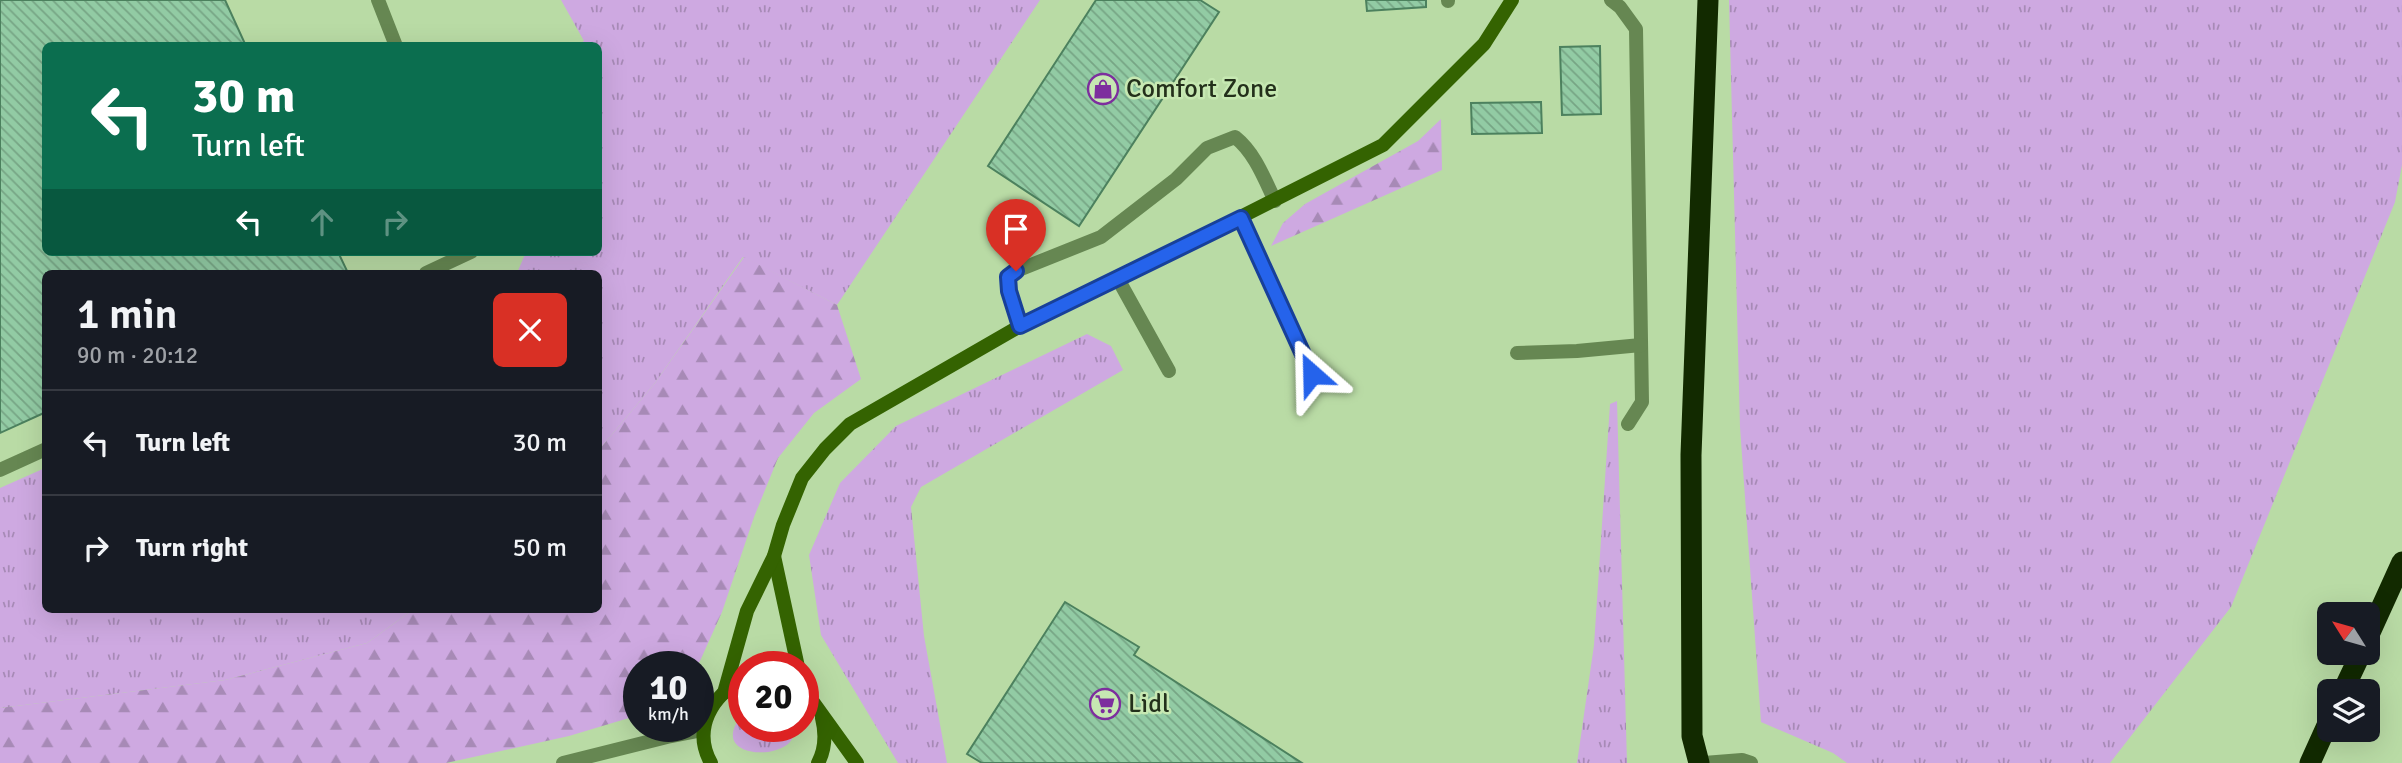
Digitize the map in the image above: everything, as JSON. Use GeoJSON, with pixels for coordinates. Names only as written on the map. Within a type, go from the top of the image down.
{"type":"FeatureCollection","features":[{"type":"Feature","properties":{"kind":"highway"},"geometry":{"type":"LineString","coordinates":[[1701,763],[1692,736],[1690,530],[1707,0]]}},
{"type":"Feature","properties":{"kind":"highway"},"geometry":{"type":"LineString","coordinates":[[2380,611],[2402,562]]}},
{"type":"Feature","properties":{"kind":"highway"},"geometry":{"type":"LineString","coordinates":[[2310,763],[2320,742]]}},
{"type":"Feature","properties":{"kind":"street"},"geometry":{"type":"LineString","coordinates":[[724,692],[747,611],[774,556],[802,478],[850,424],[1020,326],[1383,145],[1484,44],[1512,0]]}},
{"type":"Feature","properties":{"kind":"street"},"geometry":{"type":"LineString","coordinates":[[774,556],[795,651]]}},
{"type":"Feature","properties":{"kind":"street"},"geometry":{"type":"LineString","coordinates":[[714,702],[728,687]]}},
{"type":"Feature","properties":{"kind":"street"},"geometry":{"type":"LineString","coordinates":[[819,711],[857,763]]}},
{"type":"Feature","properties":{"kind":"street"},"geometry":{"type":"LineString","coordinates":[[818,763],[826,735],[822,716]]}},
{"type":"Feature","properties":{"kind":"street"},"geometry":{"type":"LineString","coordinates":[[704,742],[709,761]]}},
{"type":"Feature","properties":{"kind":"lane"},"geometry":{"type":"LineString","coordinates":[[378,0],[394,42]]}},
{"type":"Feature","properties":{"kind":"lane"},"geometry":{"type":"LineString","coordinates":[[1611,0],[1620,7],[1636,29],[1642,402],[1628,424]]}},
{"type":"Feature","properties":{"kind":"lane"},"geometry":{"type":"LineString","coordinates":[[1020,326],[1009,291],[1008,277],[1016,271],[1101,237],[1176,179],[1207,148],[1235,137],[1243,143],[1254,157],[1275,201]]}},
{"type":"Feature","properties":{"kind":"lane"},"geometry":{"type":"LineString","coordinates":[[1241,218],[1312,374]]}},
{"type":"Feature","properties":{"kind":"lane"},"geometry":{"type":"LineString","coordinates":[[432,270],[462,256]]}},
{"type":"Feature","properties":{"kind":"lane"},"geometry":{"type":"LineString","coordinates":[[1118,279],[1169,371]]}},
{"type":"Feature","properties":{"kind":"lane"},"geometry":{"type":"LineString","coordinates":[[1517,353],[1641,345]]}},
{"type":"Feature","properties":{"kind":"lane"},"geometry":{"type":"LineString","coordinates":[[0,470],[42,451]]}},
{"type":"Feature","properties":{"kind":"lane"},"geometry":{"type":"LineString","coordinates":[[564,763],[644,742]]}},
{"type":"Feature","properties":{"kind":"lane"},"geometry":{"type":"LineString","coordinates":[[1701,763],[1742,760],[1751,763]]}},
{"type":"Feature","properties":{"kind":"green space"},"geometry":{"type":"Polygon","coordinates":[[[561,0],[1040,0],[837,305],[743,257],[655,383],[602,446],[602,270],[518,270],[524,256],[602,256],[602,42],[584,41],[561,0]]]}},
{"type":"Feature","properties":{"kind":"green space"},"geometry":{"type":"Polygon","coordinates":[[[1729,0],[2402,0],[2402,165],[2395,202],[2231,607],[2110,763],[1847,763],[1833,753],[1761,722],[1740,427],[1729,0]]]}},
{"type":"Feature","properties":{"kind":"green space"},"geometry":{"type":"Polygon","coordinates":[[[1441,119],[1442,170],[1271,246],[1283,223],[1305,204],[1418,141],[1441,119]]]}},
{"type":"Feature","properties":{"kind":"green space"},"geometry":{"type":"Polygon","coordinates":[[[744,257],[837,305],[861,379],[814,413],[778,458],[754,517],[722,612],[704,651],[623,651],[623,720],[569,736],[446,763],[0,763],[0,708],[225,680],[367,643],[408,613],[602,613],[602,446],[655,383],[744,257]]]}},
{"type":"Feature","properties":{"kind":"green space"},"geometry":{"type":"Polygon","coordinates":[[[1087,334],[1111,346],[1123,370],[921,487],[911,507],[924,636],[947,763],[898,763],[821,635],[809,555],[840,483],[896,426],[1087,334]]]}},
{"type":"Feature","properties":{"kind":"green space"},"geometry":{"type":"Polygon","coordinates":[[[1617,401],[1627,763],[1577,763],[1594,645],[1610,404],[1617,401]]]}},
{"type":"Feature","properties":{"kind":"green space"},"geometry":{"type":"Polygon","coordinates":[[[42,469],[42,613],[408,613],[367,643],[225,680],[0,708],[0,488],[42,469]]]}},
{"type":"Feature","properties":{"kind":"green space"},"geometry":{"type":"Polygon","coordinates":[[[735,742],[788,742],[784,747],[771,751],[743,749],[735,742]]]}},
{"type":"Feature","properties":{"kind":"building"},"geometry":{"type":"Polygon","coordinates":[[[0,0],[225,0],[244,42],[42,42],[42,256],[340,256],[347,270],[42,270],[42,414],[0,433],[0,0]]]}},
{"type":"Feature","properties":{"kind":"building","name":"Comfort Zone"},"geometry":{"type":"Polygon","coordinates":[[[1096,0],[1200,0],[1219,12],[1079,226],[988,166],[1096,0]]]}},
{"type":"Feature","properties":{"kind":"building"},"geometry":{"type":"Polygon","coordinates":[[[1366,0],[1426,0],[1426,7],[1367,11],[1366,0]]]}},
{"type":"Feature","properties":{"kind":"building"},"geometry":{"type":"Polygon","coordinates":[[[1600,46],[1601,114],[1562,115],[1560,47],[1600,46]]]}},
{"type":"Feature","properties":{"kind":"building"},"geometry":{"type":"Polygon","coordinates":[[[1541,102],[1542,133],[1472,134],[1471,103],[1541,102]]]}},
{"type":"Feature","properties":{"kind":"building","name":"Lidl"},"geometry":{"type":"Polygon","coordinates":[[[1065,602],[1139,647],[1134,655],[1302,763],[982,763],[967,754],[1065,602]]]}},
{"type":"Feature","properties":{"kind":"place","name":"Comfort Zone"},"geometry":{"type":"Point","coordinates":[1103,89]}},
{"type":"Feature","properties":{"kind":"place","name":"Lidl"},"geometry":{"type":"Point","coordinates":[1105,704]}},
{"type":"Feature","properties":{"kind":"route"},"geometry":{"type":"LineString","coordinates":[[1016,271],[1008,277],[1009,291],[1020,326],[1241,218],[1312,374]]}}]}
